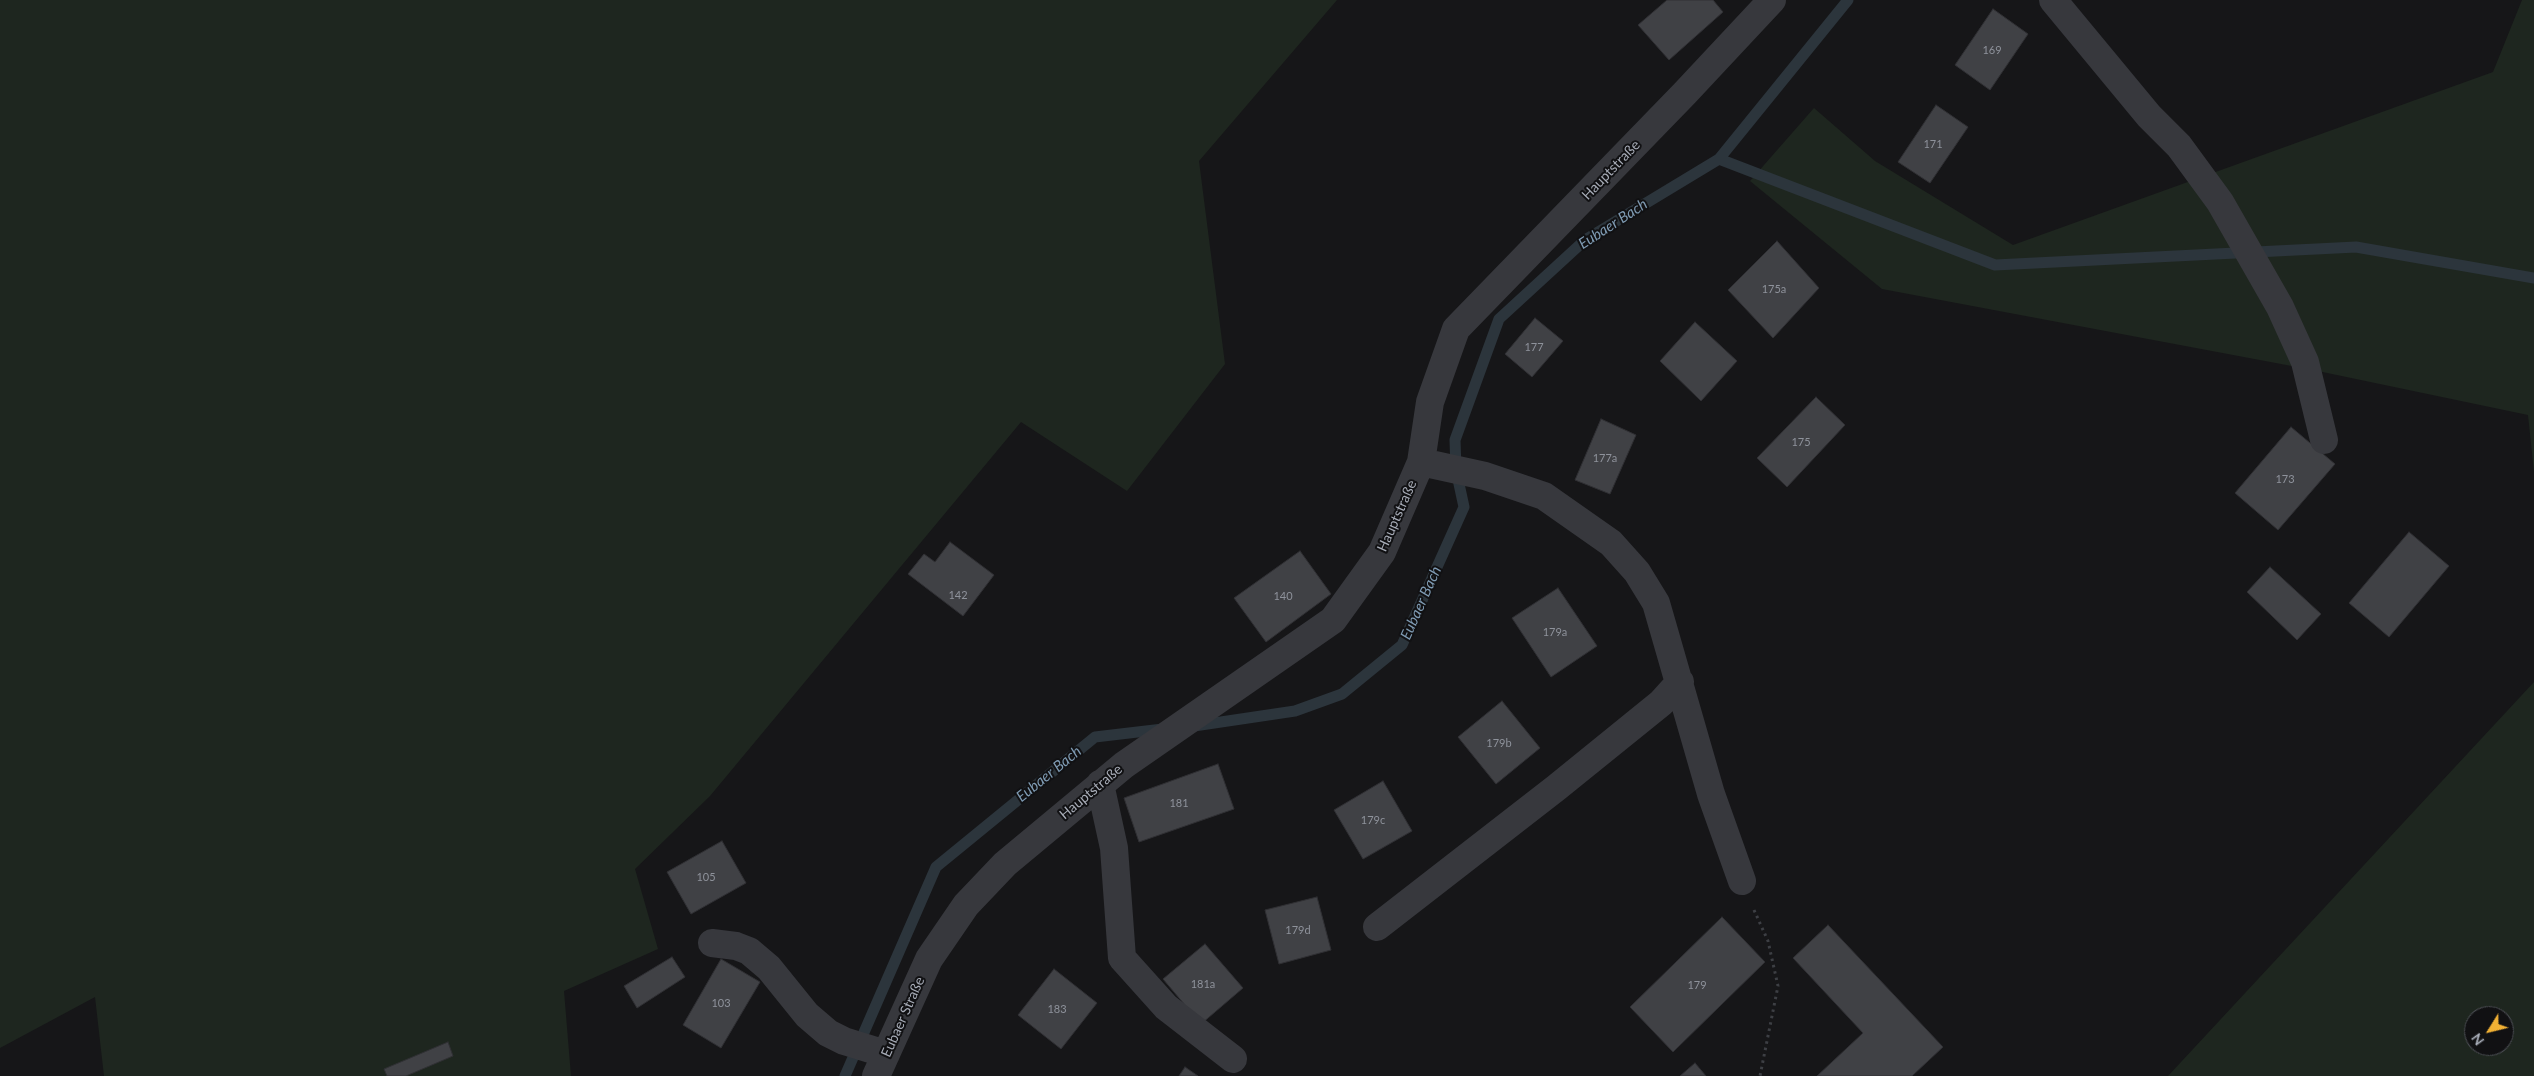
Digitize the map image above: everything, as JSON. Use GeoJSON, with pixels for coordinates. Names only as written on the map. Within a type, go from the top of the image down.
{"type":"FeatureCollection","features":[{"type":"Feature","properties":{"kind":"street","name":"Hauptstraße"},"geometry":{"type":"LineString","coordinates":[[929,959],[966,905],[1005,864],[1100,784],[1334,620],[1382,552],[1431,465],[1430,402],[1456,329],[1685,93],[1772,0]]}},
{"type":"Feature","properties":{"kind":"street"},"geometry":{"type":"LineString","coordinates":[[2053,0],[2149,116],[2179,146],[2220,202],[2280,307],[2305,362],[2324,440]]}},
{"type":"Feature","properties":{"kind":"street"},"geometry":{"type":"LineString","coordinates":[[1431,465],[1485,476],[1544,496],[1611,543],[1637,572],[1656,604],[1711,794],[1742,881]]}},
{"type":"Feature","properties":{"kind":"street"},"geometry":{"type":"LineString","coordinates":[[1377,927],[1556,788],[1661,703],[1680,682]]}},
{"type":"Feature","properties":{"kind":"street"},"geometry":{"type":"LineString","coordinates":[[1100,784],[1114,848],[1122,958],[1166,1007],[1233,1059]]}},
{"type":"Feature","properties":{"kind":"street"},"geometry":{"type":"LineString","coordinates":[[712,943],[736,946],[760,959],[807,1015],[828,1033],[881,1065]]}},
{"type":"Feature","properties":{"kind":"street","name":"Eubaer Straße"},"geometry":{"type":"LineString","coordinates":[[881,1065],[929,959]]}},
{"type":"Feature","properties":{"kind":"path"},"geometry":{"type":"LineString","coordinates":[[1742,881],[1768,941],[1778,986],[1760,1076]]}},
{"type":"Feature","properties":{"kind":"shaded area"},"geometry":{"type":"Polygon","coordinates":[[[0,0],[1337,0],[1199,161],[1225,364],[1127,491],[1021,422],[710,796],[635,869],[658,949],[564,991],[571,1076],[104,1076],[95,997],[0,1048],[0,0]]]}},
{"type":"Feature","properties":{"kind":"shaded area"},"geometry":{"type":"Polygon","coordinates":[[[2522,0],[2534,0],[2534,472],[2528,415],[2313,370],[1882,289],[1750,181],[1814,108],[1875,161],[2013,245],[2493,72],[2522,0]]]}},
{"type":"Feature","properties":{"kind":"shaded area"},"geometry":{"type":"Polygon","coordinates":[[[2534,682],[2534,1076],[2168,1076],[2534,682]]]}},
{"type":"Feature","properties":{"kind":"building"},"geometry":{"type":"Polygon","coordinates":[[[1667,0],[1713,0],[1723,12],[1669,60],[1638,25],[1667,0]]]}},
{"type":"Feature","properties":{"kind":"building"},"geometry":{"type":"Polygon","coordinates":[[[1993,9],[2028,34],[1990,90],[1955,65],[1993,9]]]}},
{"type":"Feature","properties":{"kind":"building"},"geometry":{"type":"Polygon","coordinates":[[[1936,105],[1968,127],[1930,183],[1898,162],[1936,105]]]}},
{"type":"Feature","properties":{"kind":"building"},"geometry":{"type":"Polygon","coordinates":[[[1777,241],[1819,288],[1773,338],[1728,290],[1777,241]]]}},
{"type":"Feature","properties":{"kind":"building"},"geometry":{"type":"Polygon","coordinates":[[[1535,318],[1563,341],[1532,377],[1505,354],[1535,318]]]}},
{"type":"Feature","properties":{"kind":"building"},"geometry":{"type":"Polygon","coordinates":[[[1695,322],[1737,361],[1701,401],[1660,361],[1695,322]]]}},
{"type":"Feature","properties":{"kind":"building"},"geometry":{"type":"Polygon","coordinates":[[[1816,397],[1845,425],[1787,487],[1757,458],[1816,397]]]}},
{"type":"Feature","properties":{"kind":"building"},"geometry":{"type":"Polygon","coordinates":[[[1601,419],[1636,435],[1610,494],[1575,480],[1601,419]]]}},
{"type":"Feature","properties":{"kind":"building"},"geometry":{"type":"Polygon","coordinates":[[[2291,427],[2335,464],[2278,530],[2235,493],[2291,427]]]}},
{"type":"Feature","properties":{"kind":"building"},"geometry":{"type":"Polygon","coordinates":[[[2409,532],[2449,566],[2389,637],[2349,603],[2409,532]]]}},
{"type":"Feature","properties":{"kind":"building"},"geometry":{"type":"Polygon","coordinates":[[[950,542],[994,575],[963,616],[908,574],[924,554],[935,562],[950,542]]]}},
{"type":"Feature","properties":{"kind":"building"},"geometry":{"type":"Polygon","coordinates":[[[1300,551],[1331,594],[1266,642],[1234,598],[1300,551]]]}},
{"type":"Feature","properties":{"kind":"building"},"geometry":{"type":"Polygon","coordinates":[[[2270,567],[2321,614],[2297,640],[2247,592],[2270,567]]]}},
{"type":"Feature","properties":{"kind":"building"},"geometry":{"type":"Polygon","coordinates":[[[1558,588],[1597,646],[1551,677],[1512,618],[1558,588]]]}},
{"type":"Feature","properties":{"kind":"building"},"geometry":{"type":"Polygon","coordinates":[[[1502,701],[1540,748],[1496,784],[1458,737],[1502,701]]]}},
{"type":"Feature","properties":{"kind":"building"},"geometry":{"type":"Polygon","coordinates":[[[1218,764],[1234,809],[1139,842],[1124,798],[1218,764]]]}},
{"type":"Feature","properties":{"kind":"building"},"geometry":{"type":"Polygon","coordinates":[[[1383,781],[1412,831],[1363,859],[1334,810],[1383,781]]]}},
{"type":"Feature","properties":{"kind":"building"},"geometry":{"type":"Polygon","coordinates":[[[722,841],[746,883],[691,914],[667,872],[722,841]]]}},
{"type":"Feature","properties":{"kind":"building"},"geometry":{"type":"Polygon","coordinates":[[[1317,897],[1331,950],[1279,964],[1265,910],[1317,897]]]}},
{"type":"Feature","properties":{"kind":"building"},"geometry":{"type":"Polygon","coordinates":[[[1722,917],[1765,962],[1673,1052],[1630,1007],[1722,917]]]}},
{"type":"Feature","properties":{"kind":"building"},"geometry":{"type":"Polygon","coordinates":[[[1828,925],[1943,1047],[1912,1076],[1817,1076],[1863,1033],[1793,958],[1828,925]]]}},
{"type":"Feature","properties":{"kind":"building"},"geometry":{"type":"Polygon","coordinates":[[[1205,944],[1243,988],[1201,1024],[1163,979],[1205,944]]]}},
{"type":"Feature","properties":{"kind":"building"},"geometry":{"type":"Polygon","coordinates":[[[672,957],[685,977],[637,1008],[624,986],[672,957]]]}},
{"type":"Feature","properties":{"kind":"building"},"geometry":{"type":"Polygon","coordinates":[[[721,959],[760,982],[721,1048],[683,1025],[721,959]]]}},
{"type":"Feature","properties":{"kind":"building"},"geometry":{"type":"Polygon","coordinates":[[[1054,969],[1097,1003],[1061,1049],[1018,1015],[1054,969]]]}},
{"type":"Feature","properties":{"kind":"building"},"geometry":{"type":"Polygon","coordinates":[[[448,1042],[453,1056],[406,1076],[387,1076],[384,1069],[448,1042]]]}},
{"type":"Feature","properties":{"kind":"building"},"geometry":{"type":"Polygon","coordinates":[[[1695,1063],[1706,1076],[1680,1076],[1695,1063]]]}},
{"type":"Feature","properties":{"kind":"building"},"geometry":{"type":"Polygon","coordinates":[[[1185,1067],[1198,1076],[1179,1076],[1185,1067]]]}},
{"type":"Feature","properties":{"kind":"waterway","name":"Eubaer Bach"},"geometry":{"type":"LineString","coordinates":[[1194,726],[1295,711],[1342,694],[1402,645],[1464,507],[1456,470],[1455,440],[1499,319],[1585,240],[1719,159],[1848,0]]}},
{"type":"Feature","properties":{"kind":"waterway"},"geometry":{"type":"LineString","coordinates":[[1719,159],[1995,265],[2356,247],[2534,278]]}},
{"type":"Feature","properties":{"kind":"waterway","name":"Eubaer Bach"},"geometry":{"type":"LineString","coordinates":[[845,1076],[936,867],[1095,737],[1163,729]]}}]}
